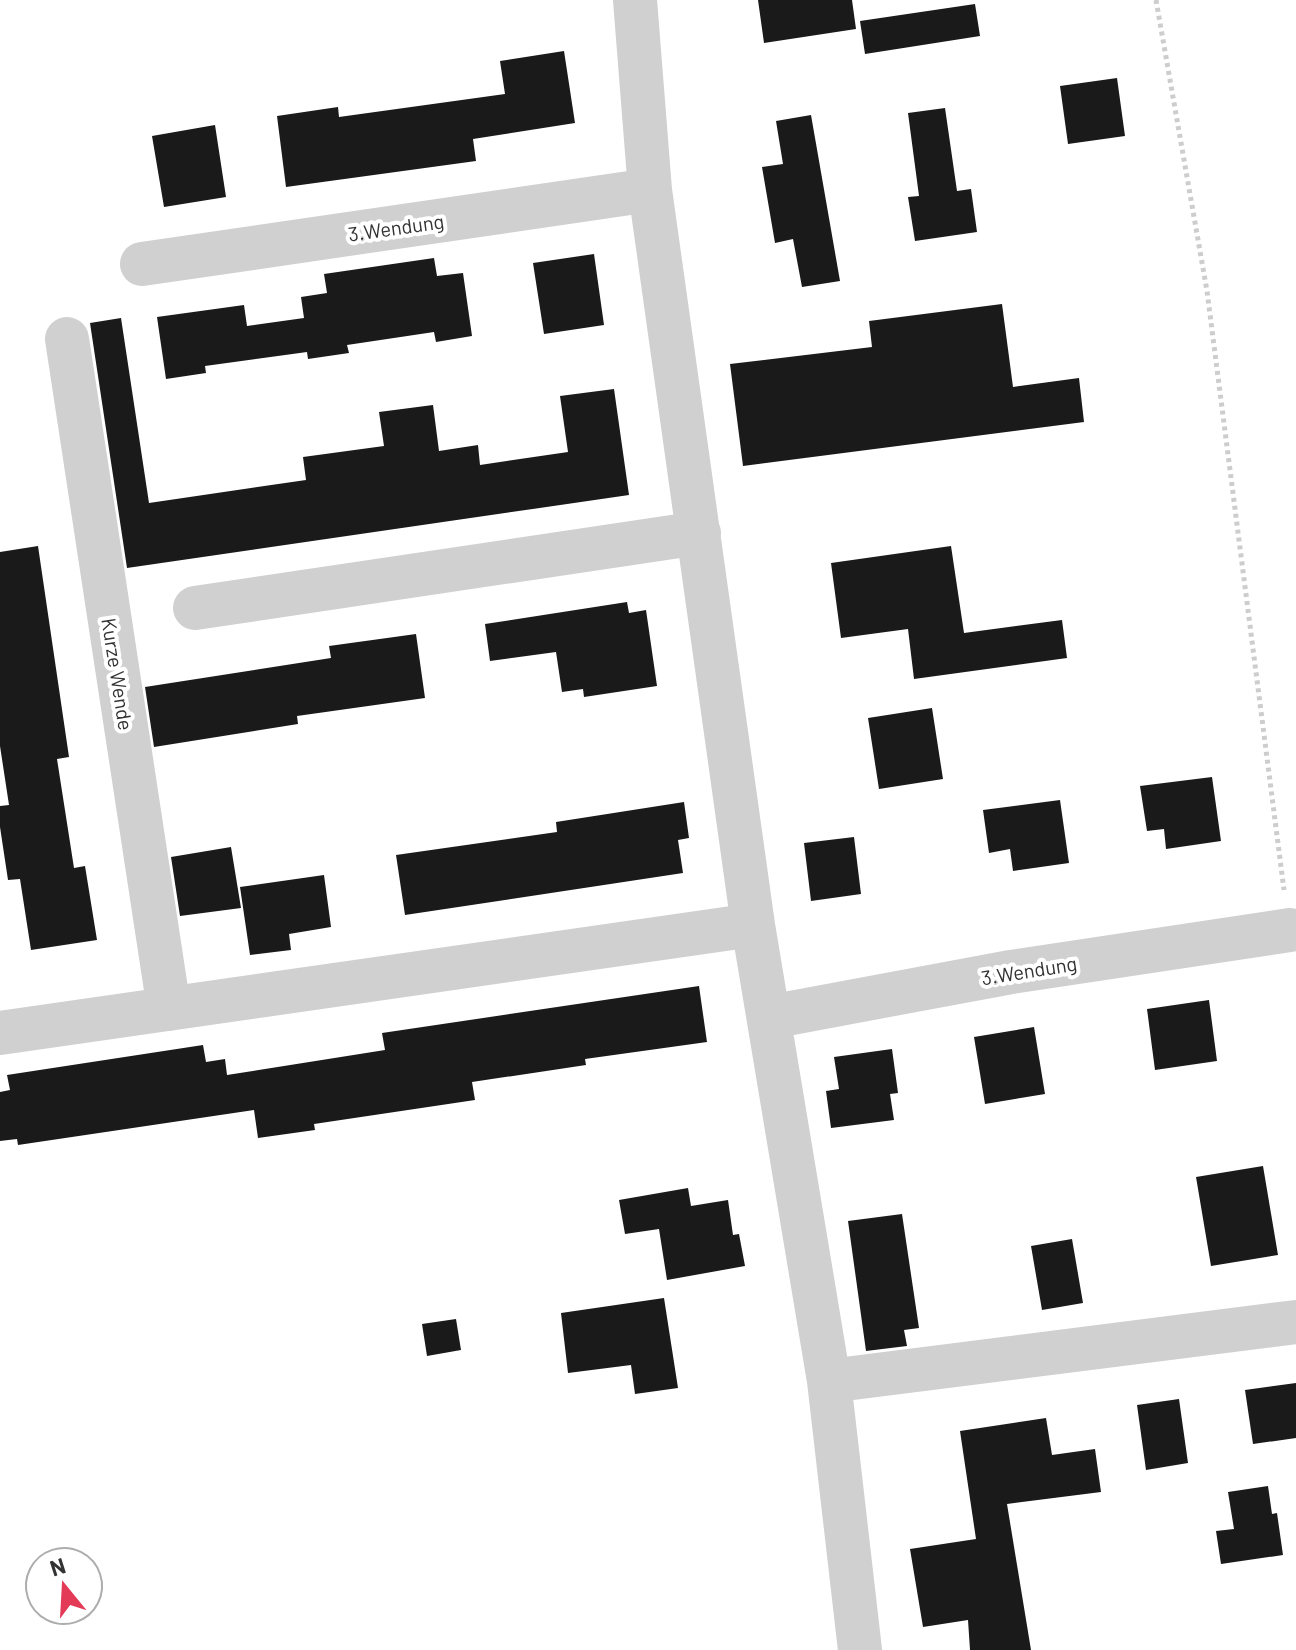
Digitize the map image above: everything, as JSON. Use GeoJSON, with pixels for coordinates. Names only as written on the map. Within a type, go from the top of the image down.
{"type":"FeatureCollection","features":[{"type":"Feature","properties":{"kind":"street"},"geometry":{"type":"LineString","coordinates":[[635,0],[650,190],[753,925],[829,1381],[860,1650]]}},
{"type":"Feature","properties":{"kind":"street","name":"3.Wendung"},"geometry":{"type":"LineString","coordinates":[[142,264],[650,190]]}},
{"type":"Feature","properties":{"kind":"street","name":"Kurze Wende"},"geometry":{"type":"LineString","coordinates":[[67,339],[169,1009]]}},
{"type":"Feature","properties":{"kind":"street"},"geometry":{"type":"LineString","coordinates":[[195,608],[699,533]]}},
{"type":"Feature","properties":{"kind":"street"},"geometry":{"type":"LineString","coordinates":[[0,1033],[753,925]]}},
{"type":"Feature","properties":{"kind":"street","name":"3.Wendung"},"geometry":{"type":"LineString","coordinates":[[770,1017],[1011,972],[1290,930]]}},
{"type":"Feature","properties":{"kind":"street"},"geometry":{"type":"LineString","coordinates":[[829,1381],[1296,1322]]}},
{"type":"Feature","properties":{"kind":"path"},"geometry":{"type":"LineString","coordinates":[[1156,0],[1207,291],[1290,930]]}},
{"type":"Feature","properties":{"kind":"building"},"geometry":{"type":"Polygon","coordinates":[[[758,0],[852,0],[856,29],[764,43],[758,0]]]}},
{"type":"Feature","properties":{"kind":"building"},"geometry":{"type":"Polygon","coordinates":[[[975,4],[980,36],[865,54],[860,21],[975,4]]]}},
{"type":"Feature","properties":{"kind":"building"},"geometry":{"type":"Polygon","coordinates":[[[564,51],[575,123],[473,139],[476,161],[286,187],[277,116],[338,107],[339,117],[505,94],[500,61],[564,51]]]}},
{"type":"Feature","properties":{"kind":"building"},"geometry":{"type":"Polygon","coordinates":[[[1117,78],[1125,136],[1068,144],[1060,86],[1117,78]]]}},
{"type":"Feature","properties":{"kind":"building"},"geometry":{"type":"Polygon","coordinates":[[[945,108],[957,191],[971,189],[977,232],[915,241],[908,197],[919,196],[908,113],[945,108]]]}},
{"type":"Feature","properties":{"kind":"building"},"geometry":{"type":"Polygon","coordinates":[[[811,115],[840,281],[802,287],[793,239],[775,243],[762,167],[783,164],[776,121],[811,115]]]}},
{"type":"Feature","properties":{"kind":"building"},"geometry":{"type":"Polygon","coordinates":[[[215,125],[226,197],[164,207],[152,136],[215,125]]]}},
{"type":"Feature","properties":{"kind":"building"},"geometry":{"type":"Polygon","coordinates":[[[594,254],[604,325],[544,334],[533,263],[594,254]]]}},
{"type":"Feature","properties":{"kind":"building"},"geometry":{"type":"Polygon","coordinates":[[[434,258],[437,276],[463,273],[472,336],[436,342],[434,332],[347,345],[349,353],[308,359],[307,352],[205,366],[206,373],[166,379],[157,317],[244,305],[247,326],[304,318],[301,297],[327,293],[324,274],[434,258]]]}},
{"type":"Feature","properties":{"kind":"building"},"geometry":{"type":"Polygon","coordinates":[[[1002,304],[1013,387],[1079,378],[1084,422],[743,466],[730,364],[872,347],[869,321],[1002,304]]]}},
{"type":"Feature","properties":{"kind":"building"},"geometry":{"type":"Polygon","coordinates":[[[121,318],[149,503],[306,480],[303,457],[384,446],[379,412],[433,405],[439,451],[478,445],[480,465],[568,452],[560,396],[614,389],[629,495],[127,568],[90,323],[121,318]]]}},
{"type":"Feature","properties":{"kind":"building"},"geometry":{"type":"Polygon","coordinates":[[[38,546],[69,757],[57,759],[74,868],[85,866],[97,940],[31,950],[20,879],[8,880],[0,827],[0,806],[9,805],[0,746],[0,552],[38,546]]]}},
{"type":"Feature","properties":{"kind":"building"},"geometry":{"type":"Polygon","coordinates":[[[951,546],[964,633],[1062,620],[1067,658],[914,679],[908,629],[841,638],[831,563],[951,546]]]}},
{"type":"Feature","properties":{"kind":"building"},"geometry":{"type":"Polygon","coordinates":[[[627,602],[629,613],[646,610],[657,686],[584,697],[583,689],[562,692],[556,652],[490,661],[485,624],[627,602]]]}},
{"type":"Feature","properties":{"kind":"building"},"geometry":{"type":"Polygon","coordinates":[[[416,634],[425,698],[297,716],[298,724],[154,747],[145,687],[331,658],[329,646],[416,634]]]}},
{"type":"Feature","properties":{"kind":"building"},"geometry":{"type":"Polygon","coordinates":[[[932,708],[943,779],[879,789],[868,718],[932,708]]]}},
{"type":"Feature","properties":{"kind":"building"},"geometry":{"type":"Polygon","coordinates":[[[1212,777],[1221,841],[1166,849],[1164,829],[1147,831],[1140,786],[1212,777]]]}},
{"type":"Feature","properties":{"kind":"building"},"geometry":{"type":"Polygon","coordinates":[[[1060,800],[1069,863],[1013,871],[1010,849],[989,853],[983,810],[1060,800]]]}},
{"type":"Feature","properties":{"kind":"building"},"geometry":{"type":"Polygon","coordinates":[[[684,802],[689,838],[678,840],[683,873],[405,915],[396,855],[557,832],[556,822],[684,802]]]}},
{"type":"Feature","properties":{"kind":"building"},"geometry":{"type":"Polygon","coordinates":[[[854,837],[861,894],[811,901],[804,843],[854,837]]]}},
{"type":"Feature","properties":{"kind":"building"},"geometry":{"type":"Polygon","coordinates":[[[231,847],[241,908],[180,916],[171,857],[231,847]]]}},
{"type":"Feature","properties":{"kind":"building"},"geometry":{"type":"Polygon","coordinates":[[[324,875],[331,927],[289,934],[291,950],[250,955],[240,887],[324,875]]]}},
{"type":"Feature","properties":{"kind":"building"},"geometry":{"type":"Polygon","coordinates":[[[699,986],[707,1042],[585,1059],[586,1065],[472,1082],[475,1100],[314,1124],[315,1130],[258,1138],[254,1110],[18,1145],[17,1139],[0,1141],[0,1092],[10,1090],[7,1075],[203,1045],[206,1062],[225,1059],[227,1075],[385,1050],[382,1033],[699,986]]]}},
{"type":"Feature","properties":{"kind":"building"},"geometry":{"type":"Polygon","coordinates":[[[1209,1000],[1217,1061],[1155,1070],[1147,1009],[1209,1000]]]}},
{"type":"Feature","properties":{"kind":"building"},"geometry":{"type":"Polygon","coordinates":[[[1034,1027],[1045,1094],[985,1104],[974,1037],[1034,1027]]]}},
{"type":"Feature","properties":{"kind":"building"},"geometry":{"type":"Polygon","coordinates":[[[892,1049],[898,1093],[890,1094],[894,1120],[831,1128],[826,1091],[839,1089],[834,1057],[892,1049]]]}},
{"type":"Feature","properties":{"kind":"building"},"geometry":{"type":"Polygon","coordinates":[[[1263,1166],[1278,1255],[1211,1266],[1196,1177],[1263,1166]]]}},
{"type":"Feature","properties":{"kind":"building"},"geometry":{"type":"Polygon","coordinates":[[[688,1188],[691,1206],[728,1200],[733,1235],[739,1234],[745,1266],[667,1280],[659,1229],[625,1234],[619,1200],[688,1188]]]}},
{"type":"Feature","properties":{"kind":"building"},"geometry":{"type":"Polygon","coordinates":[[[902,1214],[919,1328],[904,1330],[907,1346],[866,1351],[848,1221],[902,1214]]]}},
{"type":"Feature","properties":{"kind":"building"},"geometry":{"type":"Polygon","coordinates":[[[1072,1239],[1083,1303],[1042,1310],[1031,1246],[1072,1239]]]}},
{"type":"Feature","properties":{"kind":"building"},"geometry":{"type":"Polygon","coordinates":[[[664,1298],[678,1388],[635,1394],[631,1365],[568,1373],[561,1313],[664,1298]]]}},
{"type":"Feature","properties":{"kind":"building"},"geometry":{"type":"Polygon","coordinates":[[[456,1319],[461,1350],[427,1356],[422,1324],[456,1319]]]}},
{"type":"Feature","properties":{"kind":"building"},"geometry":{"type":"Polygon","coordinates":[[[1296,1383],[1296,1438],[1253,1444],[1245,1390],[1296,1383]]]}},
{"type":"Feature","properties":{"kind":"building"},"geometry":{"type":"Polygon","coordinates":[[[1179,1399],[1188,1463],[1146,1470],[1137,1405],[1179,1399]]]}},
{"type":"Feature","properties":{"kind":"building"},"geometry":{"type":"Polygon","coordinates":[[[1046,1418],[1052,1455],[1095,1449],[1101,1492],[1007,1504],[1031,1650],[970,1650],[968,1620],[923,1627],[910,1549],[976,1539],[960,1431],[1046,1418]]]}},
{"type":"Feature","properties":{"kind":"building"},"geometry":{"type":"Polygon","coordinates":[[[1268,1486],[1272,1514],[1277,1513],[1283,1555],[1221,1564],[1216,1531],[1234,1529],[1228,1492],[1268,1486]]]}}]}
